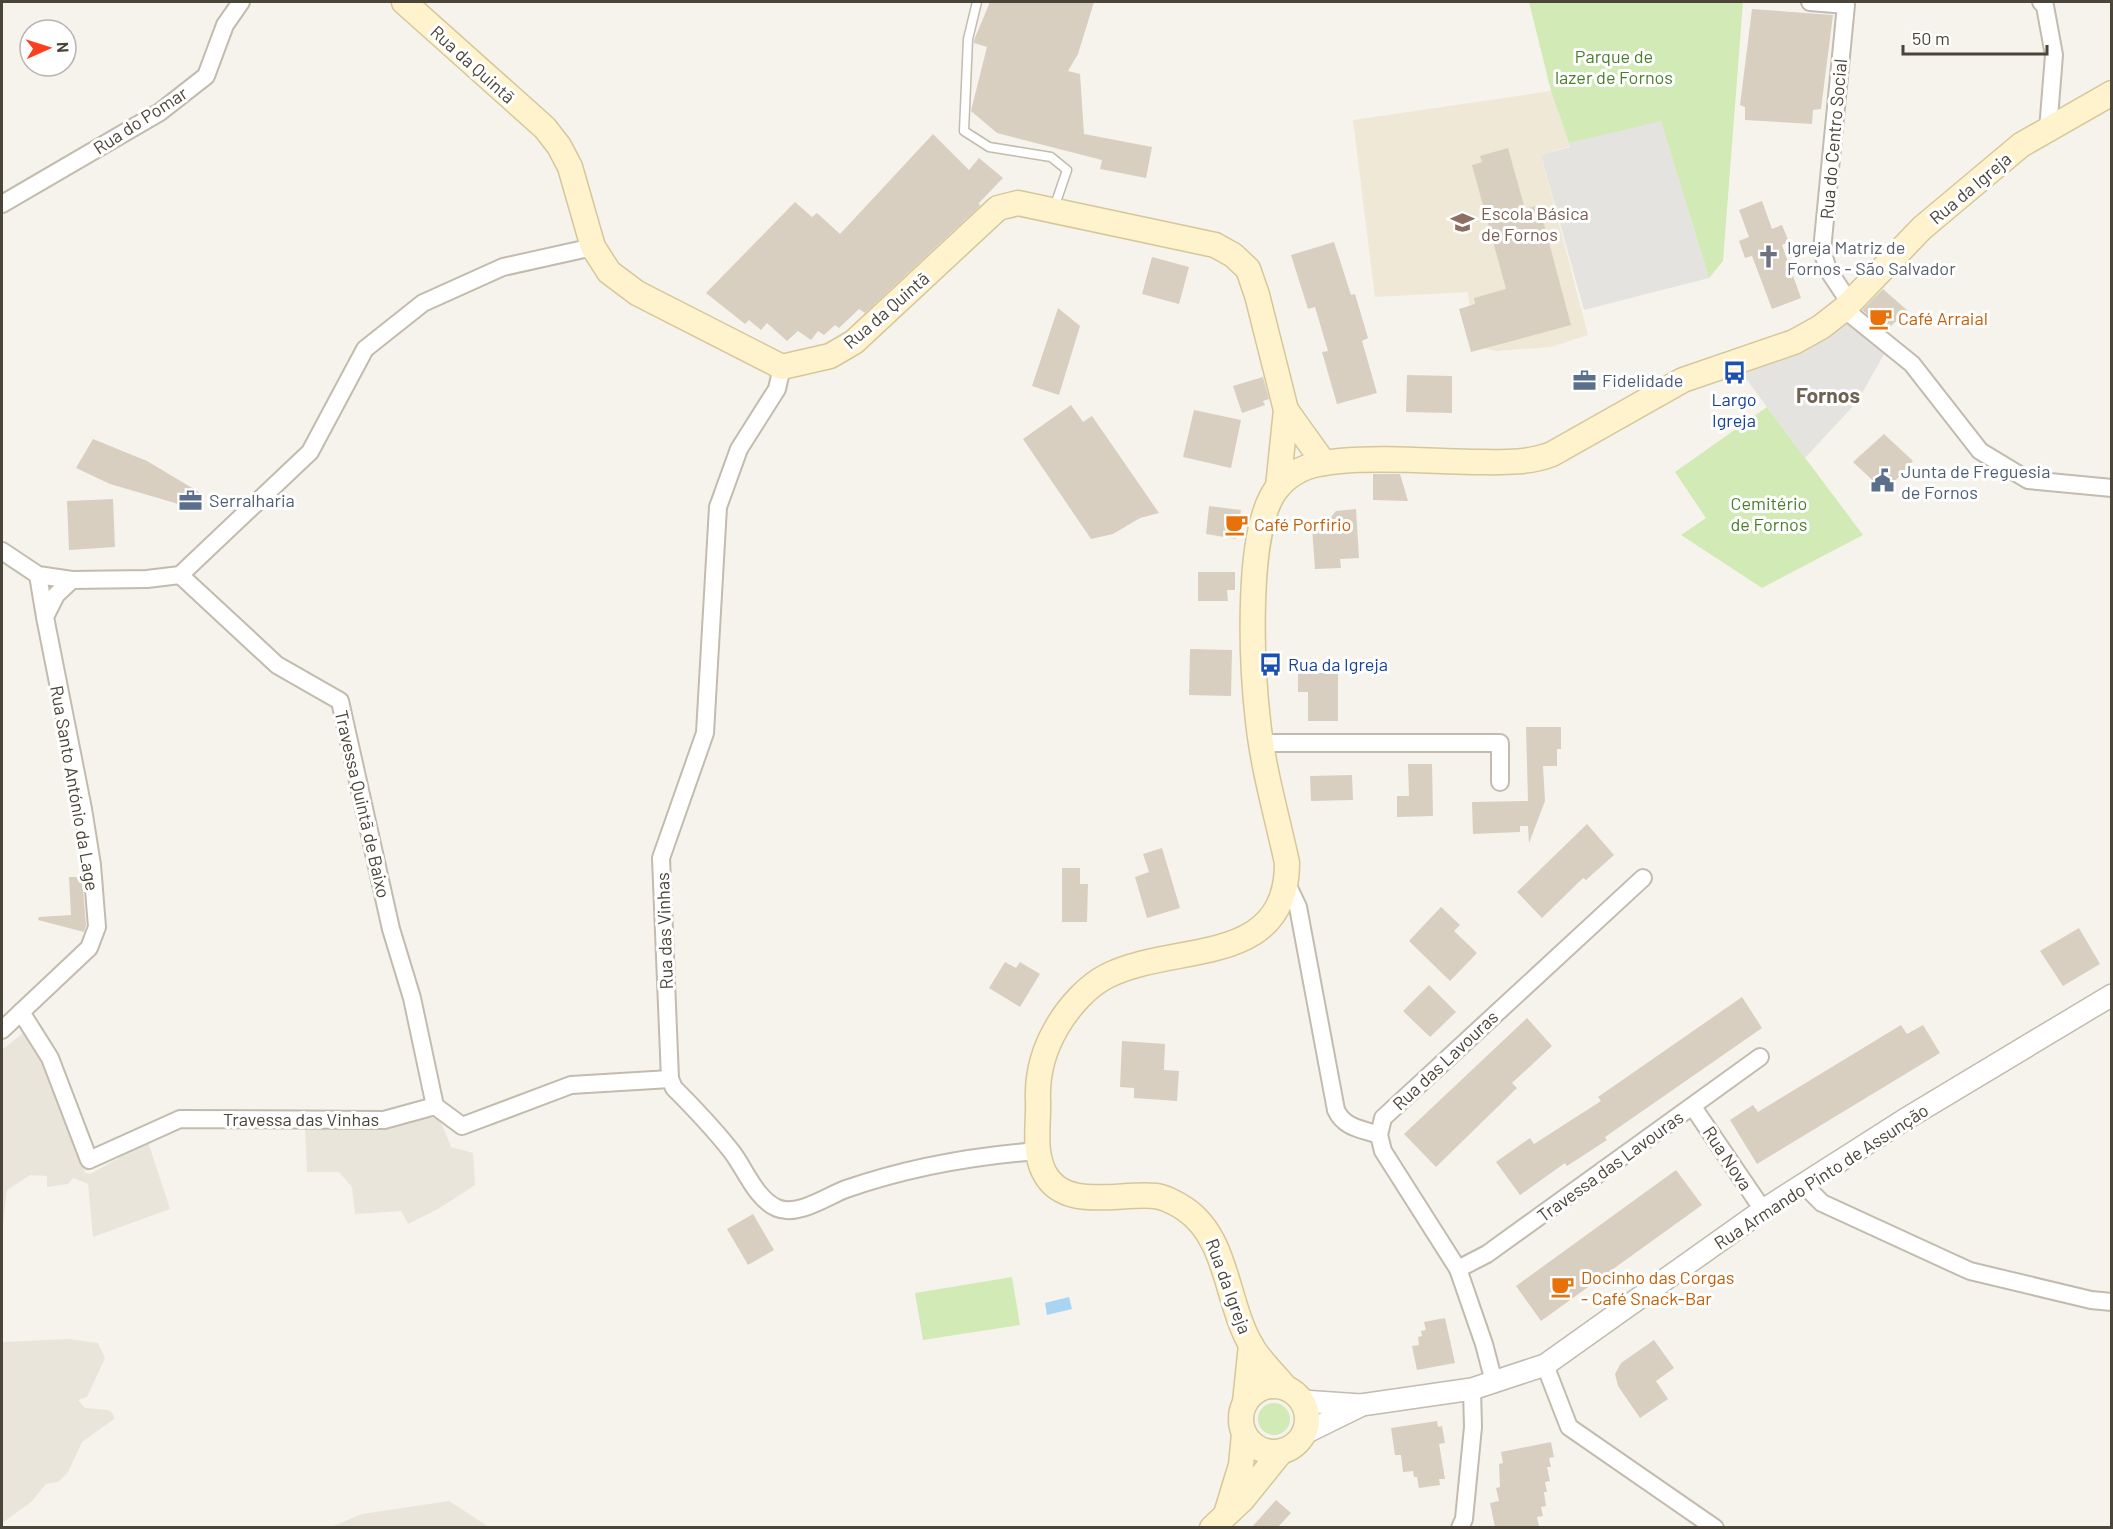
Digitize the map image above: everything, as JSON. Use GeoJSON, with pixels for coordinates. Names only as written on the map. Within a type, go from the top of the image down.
{"type":"FeatureCollection","features":[{"type":"Feature","properties":{"kind":"main road","name":"Rua da Quintã"},"geometry":{"type":"LineString","coordinates":[[404,2],[552,137],[570,167],[593,248],[609,272],[637,293],[782,367],[830,356],[854,342],[998,208],[1018,202],[1215,245],[1233,255],[1248,269],[1257,296],[1286,410],[1278,487]]}},
{"type":"Feature","properties":{"kind":"main road","name":"Rua da Igreja"},"geometry":{"type":"LineString","coordinates":[[1294,1394],[1251,1346],[1208,1231],[1185,1209],[1158,1196],[1085,1197],[1057,1190],[1044,1172],[1038,1151],[1037,1084],[1044,1057],[1063,1016],[1079,998],[1106,976],[1131,966],[1200,952],[1248,936],[1269,922],[1281,905],[1287,884],[1287,863],[1262,743],[1255,679],[1256,565],[1267,504],[1278,487],[1290,475],[1306,466],[1324,463],[1360,460],[1496,462],[1537,460],[1683,380],[1794,342],[1821,327],[1847,306],[1922,228],[2021,145],[2112,93]]}},
{"type":"Feature","properties":{"kind":"main road","name":"Rua da Quintã"},"geometry":{"type":"LineString","coordinates":[[1286,410],[1324,463]]}},
{"type":"Feature","properties":{"kind":"main road","name":"Rua da Igreja"},"geometry":{"type":"LineString","coordinates":[[1245,1402],[1251,1346]]}},
{"type":"Feature","properties":{"kind":"main road"},"geometry":{"type":"LineString","coordinates":[[1262,1388],[1294,1394],[1308,1422],[1305,1433],[1299,1442],[1280,1453],[1242,1500],[1220,1520],[1243,1455],[1244,1434],[1241,1413],[1245,1402],[1262,1388]]}},
{"type":"Feature","properties":{"kind":"main road"},"geometry":{"type":"LineString","coordinates":[[1244,1434],[1259,1449],[1280,1453]]}},
{"type":"Feature","properties":{"kind":"street","name":"Rua do Pomar"},"geometry":{"type":"LineString","coordinates":[[2,204],[160,112],[206,76],[225,25],[241,2]]}},
{"type":"Feature","properties":{"kind":"street","name":"Rua do Centro Social"},"geometry":{"type":"LineString","coordinates":[[1810,2],[1846,5],[1822,250],[1828,270],[1847,306]]}},
{"type":"Feature","properties":{"kind":"street"},"geometry":{"type":"LineString","coordinates":[[2041,2],[2044,6],[2054,55],[2048,129]]}},
{"type":"Feature","properties":{"kind":"street"},"geometry":{"type":"LineString","coordinates":[[2,551],[38,575],[72,580],[147,579],[180,575],[310,452],[365,349],[423,303],[503,267],[593,248]]}},
{"type":"Feature","properties":{"kind":"street"},"geometry":{"type":"LineString","coordinates":[[1847,306],[1912,364],[1980,452],[2028,480],[2112,488]]}},
{"type":"Feature","properties":{"kind":"street","name":"Rua das Vinhas"},"geometry":{"type":"LineString","coordinates":[[669,1079],[662,858],[705,733],[718,507],[739,449],[777,389],[782,367]]}},
{"type":"Feature","properties":{"kind":"street","name":"Rua Santo António da Lage"},"geometry":{"type":"LineString","coordinates":[[2,1030],[89,948],[97,927],[92,865],[83,809],[38,575]]}},
{"type":"Feature","properties":{"kind":"street","name":"Travessa Quintã de Baixo"},"geometry":{"type":"LineString","coordinates":[[180,575],[277,665],[340,701],[391,929],[412,998],[435,1106]]}},
{"type":"Feature","properties":{"kind":"street"},"geometry":{"type":"LineString","coordinates":[[45,617],[56,595],[72,580]]}},
{"type":"Feature","properties":{"kind":"street"},"geometry":{"type":"LineString","coordinates":[[1262,743],[1500,742],[1500,782]]}},
{"type":"Feature","properties":{"kind":"street","name":"Rua das Lavouras"},"geometry":{"type":"LineString","coordinates":[[1379,1135],[1383,1118],[1643,878]]}},
{"type":"Feature","properties":{"kind":"street"},"geometry":{"type":"LineString","coordinates":[[1287,884],[1298,907],[1336,1110],[1340,1119],[1350,1126],[1379,1135],[1383,1151],[1458,1269],[1494,1382]]}},
{"type":"Feature","properties":{"kind":"street","name":"Rua Armando Pinto de Assunção"},"geometry":{"type":"LineString","coordinates":[[1294,1394],[1361,1405],[1472,1389],[1545,1365],[1763,1210],[1913,1114],[2112,995]]}},
{"type":"Feature","properties":{"kind":"street","name":"Travessa das Vinhas"},"geometry":{"type":"LineString","coordinates":[[21,1012],[50,1058],[89,1160],[180,1119],[384,1120],[435,1106]]}},
{"type":"Feature","properties":{"kind":"street","name":"Travessa das Lavouras"},"geometry":{"type":"LineString","coordinates":[[1458,1269],[1487,1254],[1760,1057]]}},
{"type":"Feature","properties":{"kind":"street"},"geometry":{"type":"LineString","coordinates":[[435,1106],[462,1126],[571,1085],[669,1079],[674,1088],[732,1152],[762,1196],[777,1208],[794,1210],[845,1190],[910,1169],[967,1158],[1038,1151]]}},
{"type":"Feature","properties":{"kind":"street","name":"Rua Nova"},"geometry":{"type":"LineString","coordinates":[[1693,1107],[1763,1210]]}},
{"type":"Feature","properties":{"kind":"street"},"geometry":{"type":"LineString","coordinates":[[1803,1184],[1821,1203],[1970,1271],[2091,1300],[2112,1302]]}},
{"type":"Feature","properties":{"kind":"street"},"geometry":{"type":"LineString","coordinates":[[1545,1365],[1569,1427],[1715,1527]]}},
{"type":"Feature","properties":{"kind":"street"},"geometry":{"type":"LineString","coordinates":[[1460,1527],[1464,1519],[1473,1427],[1472,1389]]}},
{"type":"Feature","properties":{"kind":"street","name":"Rua Armando Pinto de Assunção"},"geometry":{"type":"LineString","coordinates":[[1305,1433],[1361,1405]]}},
{"type":"Feature","properties":{"kind":"lane"},"geometry":{"type":"LineString","coordinates":[[977,2],[968,39],[964,131],[989,147],[1051,157],[1067,170],[1054,209]]}},
{"type":"Feature","properties":{"kind":"shaded area","name":"Escola Básica de Fornos"},"geometry":{"type":"Polygon","coordinates":[[[1551,91],[1570,146],[1541,155],[1588,335],[1551,347],[1496,351],[1473,346],[1468,292],[1375,297],[1353,120],[1551,91]]]}},
{"type":"Feature","properties":{"kind":"shaded area"},"geometry":{"type":"Polygon","coordinates":[[[1661,121],[1709,278],[1584,310],[1541,155],[1570,147],[1569,143],[1661,121]]]}},
{"type":"Feature","properties":{"kind":"shaded area"},"geometry":{"type":"Polygon","coordinates":[[[1846,315],[1887,349],[1857,402],[1805,458],[1741,372],[1846,315]]]}},
{"type":"Feature","properties":{"kind":"shaded area"},"geometry":{"type":"Polygon","coordinates":[[[23,1033],[43,1059],[85,1173],[90,1174],[148,1142],[170,1209],[93,1237],[88,1184],[73,1178],[68,1184],[47,1187],[47,1176],[30,1175],[7,1190],[2,1235],[2,1050],[23,1033]]]}},
{"type":"Feature","properties":{"kind":"shaded area"},"geometry":{"type":"Polygon","coordinates":[[[426,1118],[437,1118],[441,1122],[451,1147],[473,1153],[475,1185],[438,1209],[408,1224],[401,1211],[355,1214],[352,1187],[339,1172],[307,1172],[305,1127],[382,1130],[426,1118]]]}},
{"type":"Feature","properties":{"kind":"shaded area"},"geometry":{"type":"Polygon","coordinates":[[[68,1339],[98,1343],[105,1358],[87,1397],[78,1400],[85,1408],[108,1410],[113,1414],[114,1419],[82,1442],[68,1472],[58,1482],[46,1484],[31,1502],[2,1523],[2,1342],[68,1339]]]}},
{"type":"Feature","properties":{"kind":"shaded area"},"geometry":{"type":"Polygon","coordinates":[[[449,1501],[489,1527],[331,1527],[362,1514],[449,1501]]]}},
{"type":"Feature","properties":{"kind":"green space","name":"Parque de lazer de Fornos"},"geometry":{"type":"Polygon","coordinates":[[[1529,2],[1743,2],[1723,261],[1709,278],[1661,122],[1569,143],[1551,91],[1529,2]]]}},
{"type":"Feature","properties":{"kind":"green space","name":"Cemitério de Fornos"},"geometry":{"type":"Polygon","coordinates":[[[1767,407],[1863,535],[1762,588],[1681,535],[1706,518],[1675,472],[1767,407]]]}},
{"type":"Feature","properties":{"kind":"green space"},"geometry":{"type":"Polygon","coordinates":[[[1012,1277],[1020,1325],[923,1340],[915,1293],[1012,1277]]]}},
{"type":"Feature","properties":{"kind":"green space"},"geometry":{"type":"Polygon","coordinates":[[[1274,1403],[1286,1407],[1290,1419],[1286,1431],[1274,1435],[1262,1431],[1258,1419],[1262,1407],[1274,1403]]]}},
{"type":"Feature","properties":{"kind":"water"},"geometry":{"type":"Polygon","coordinates":[[[1069,1297],[1072,1309],[1047,1315],[1045,1303],[1069,1297]]]}},
{"type":"Feature","properties":{"kind":"building"},"geometry":{"type":"Polygon","coordinates":[[[990,2],[1094,2],[1078,54],[1068,71],[1080,74],[1084,134],[1152,147],[1146,178],[1100,169],[1102,160],[997,133],[971,111],[987,47],[974,43],[974,40],[990,2]]]}},
{"type":"Feature","properties":{"kind":"building"},"geometry":{"type":"Polygon","coordinates":[[[1752,9],[1833,15],[1821,109],[1813,110],[1812,124],[1745,120],[1745,107],[1740,105],[1752,9]]]}},
{"type":"Feature","properties":{"kind":"building"},"geometry":{"type":"Polygon","coordinates":[[[933,134],[969,170],[979,158],[1003,178],[979,203],[980,206],[865,313],[859,309],[839,328],[835,325],[824,335],[818,331],[811,340],[798,331],[787,341],[767,323],[761,330],[749,320],[745,324],[706,293],[795,202],[812,217],[817,213],[840,234],[933,134]]]}},
{"type":"Feature","properties":{"kind":"building"},"geometry":{"type":"Polygon","coordinates":[[[1508,148],[1525,209],[1539,205],[1571,325],[1471,352],[1459,309],[1475,304],[1474,298],[1506,289],[1472,165],[1482,162],[1480,156],[1508,148]]]}},
{"type":"Feature","properties":{"kind":"building","name":"Igreja Matriz de Fornos - São Salvador"},"geometry":{"type":"Polygon","coordinates":[[[1762,201],[1772,229],[1782,225],[1789,242],[1782,245],[1801,298],[1772,309],[1752,256],[1745,258],[1739,241],[1749,237],[1739,210],[1762,201]]]}},
{"type":"Feature","properties":{"kind":"building"},"geometry":{"type":"Polygon","coordinates":[[[1334,242],[1351,295],[1355,294],[1368,338],[1362,341],[1377,393],[1337,404],[1322,352],[1328,351],[1315,307],[1308,309],[1291,255],[1334,242]]]}},
{"type":"Feature","properties":{"kind":"building"},"geometry":{"type":"Polygon","coordinates":[[[1152,257],[1189,267],[1179,304],[1142,294],[1152,257]]]}},
{"type":"Feature","properties":{"kind":"building"},"geometry":{"type":"Polygon","coordinates":[[[1883,289],[1908,311],[1886,330],[1862,310],[1883,289]]]}},
{"type":"Feature","properties":{"kind":"building"},"geometry":{"type":"Polygon","coordinates":[[[1058,308],[1080,326],[1059,395],[1032,386],[1058,308]]]}},
{"type":"Feature","properties":{"kind":"building"},"geometry":{"type":"Polygon","coordinates":[[[1407,375],[1452,376],[1452,413],[1406,412],[1407,375]]]}},
{"type":"Feature","properties":{"kind":"building"},"geometry":{"type":"Polygon","coordinates":[[[1263,377],[1269,399],[1263,401],[1265,405],[1242,413],[1233,386],[1263,377]]]}},
{"type":"Feature","properties":{"kind":"building"},"geometry":{"type":"Polygon","coordinates":[[[1071,405],[1083,422],[1092,416],[1159,513],[1140,518],[1113,534],[1091,539],[1023,439],[1071,405]]]}},
{"type":"Feature","properties":{"kind":"building"},"geometry":{"type":"Polygon","coordinates":[[[1194,410],[1241,420],[1231,468],[1183,457],[1194,410]]]}},
{"type":"Feature","properties":{"kind":"building"},"geometry":{"type":"Polygon","coordinates":[[[1884,434],[1913,461],[1885,492],[1853,462],[1884,434]]]}},
{"type":"Feature","properties":{"kind":"building"},"geometry":{"type":"Polygon","coordinates":[[[93,439],[147,461],[199,492],[189,511],[175,503],[110,484],[76,468],[93,439]]]}},
{"type":"Feature","properties":{"kind":"building"},"geometry":{"type":"Polygon","coordinates":[[[1373,474],[1400,474],[1408,501],[1373,500],[1373,474]]]}},
{"type":"Feature","properties":{"kind":"building"},"geometry":{"type":"Polygon","coordinates":[[[113,499],[115,547],[69,550],[67,501],[113,499]]]}},
{"type":"Feature","properties":{"kind":"building"},"geometry":{"type":"Polygon","coordinates":[[[1209,506],[1241,510],[1236,539],[1206,534],[1209,506]]]}},
{"type":"Feature","properties":{"kind":"building"},"geometry":{"type":"Polygon","coordinates":[[[1356,509],[1359,558],[1340,559],[1341,568],[1315,569],[1312,527],[1324,526],[1336,511],[1356,509]]]}},
{"type":"Feature","properties":{"kind":"building"},"geometry":{"type":"Polygon","coordinates":[[[1198,572],[1235,572],[1235,590],[1227,590],[1228,601],[1198,601],[1198,572]]]}},
{"type":"Feature","properties":{"kind":"building"},"geometry":{"type":"Polygon","coordinates":[[[1190,649],[1232,650],[1231,696],[1189,695],[1190,649]]]}},
{"type":"Feature","properties":{"kind":"building"},"geometry":{"type":"Polygon","coordinates":[[[1298,673],[1338,673],[1338,721],[1308,721],[1308,692],[1298,692],[1298,673]]]}},
{"type":"Feature","properties":{"kind":"building"},"geometry":{"type":"Polygon","coordinates":[[[1526,727],[1561,727],[1561,749],[1557,749],[1557,766],[1543,766],[1545,801],[1529,843],[1528,826],[1520,826],[1520,832],[1473,834],[1472,802],[1528,801],[1526,727]]]}},
{"type":"Feature","properties":{"kind":"building"},"geometry":{"type":"Polygon","coordinates":[[[1408,764],[1432,764],[1433,816],[1397,817],[1397,796],[1409,796],[1408,764]]]}},
{"type":"Feature","properties":{"kind":"building"},"geometry":{"type":"Polygon","coordinates":[[[1352,775],[1353,800],[1311,801],[1310,776],[1352,775]]]}},
{"type":"Feature","properties":{"kind":"building"},"geometry":{"type":"Polygon","coordinates":[[[1587,824],[1614,855],[1586,880],[1583,878],[1542,918],[1517,892],[1587,824]]]}},
{"type":"Feature","properties":{"kind":"building"},"geometry":{"type":"Polygon","coordinates":[[[1162,848],[1180,908],[1147,918],[1135,877],[1149,872],[1143,854],[1162,848]]]}},
{"type":"Feature","properties":{"kind":"building"},"geometry":{"type":"Polygon","coordinates":[[[1062,868],[1080,868],[1080,884],[1088,884],[1087,922],[1062,922],[1062,868]]]}},
{"type":"Feature","properties":{"kind":"building"},"geometry":{"type":"Polygon","coordinates":[[[69,877],[82,877],[86,925],[84,932],[38,920],[39,917],[71,915],[69,877]]]}},
{"type":"Feature","properties":{"kind":"building"},"geometry":{"type":"Polygon","coordinates":[[[1441,907],[1460,925],[1454,931],[1477,953],[1450,981],[1409,941],[1441,907]]]}},
{"type":"Feature","properties":{"kind":"building"},"geometry":{"type":"Polygon","coordinates":[[[2079,928],[2100,964],[2063,986],[2040,951],[2079,928]]]}},
{"type":"Feature","properties":{"kind":"building"},"geometry":{"type":"Polygon","coordinates":[[[1005,962],[1016,968],[1020,962],[1040,974],[1020,1007],[989,988],[1005,962]]]}},
{"type":"Feature","properties":{"kind":"building"},"geometry":{"type":"Polygon","coordinates":[[[1429,985],[1456,1012],[1430,1037],[1403,1011],[1429,985]]]}},
{"type":"Feature","properties":{"kind":"building"},"geometry":{"type":"Polygon","coordinates":[[[1742,997],[1762,1028],[1605,1137],[1607,1140],[1567,1166],[1565,1163],[1520,1195],[1496,1162],[1530,1138],[1534,1144],[1601,1101],[1598,1097],[1742,997]]]}},
{"type":"Feature","properties":{"kind":"building"},"geometry":{"type":"Polygon","coordinates":[[[1527,1018],[1552,1046],[1512,1083],[1517,1088],[1436,1167],[1404,1134],[1527,1018]]]}},
{"type":"Feature","properties":{"kind":"building"},"geometry":{"type":"Polygon","coordinates":[[[1901,1025],[1907,1034],[1923,1025],[1940,1053],[1757,1164],[1730,1120],[1753,1105],[1758,1112],[1901,1025]]]}},
{"type":"Feature","properties":{"kind":"building"},"geometry":{"type":"Polygon","coordinates":[[[1122,1041],[1165,1044],[1164,1070],[1179,1071],[1177,1101],[1134,1098],[1134,1088],[1120,1087],[1122,1041]]]}},
{"type":"Feature","properties":{"kind":"building"},"geometry":{"type":"Polygon","coordinates":[[[1676,1170],[1702,1205],[1541,1321],[1516,1286],[1676,1170]]]}},
{"type":"Feature","properties":{"kind":"building"},"geometry":{"type":"Polygon","coordinates":[[[753,1214],[774,1250],[748,1265],[727,1229],[753,1214]]]}},
{"type":"Feature","properties":{"kind":"building"},"geometry":{"type":"Polygon","coordinates":[[[1445,1318],[1455,1363],[1417,1370],[1412,1346],[1419,1345],[1418,1337],[1422,1336],[1421,1331],[1426,1330],[1424,1322],[1445,1318]]]}},
{"type":"Feature","properties":{"kind":"building"},"geometry":{"type":"Polygon","coordinates":[[[1654,1340],[1674,1368],[1656,1381],[1668,1399],[1640,1418],[1618,1386],[1615,1374],[1621,1363],[1654,1340]]]}},
{"type":"Feature","properties":{"kind":"building"},"geometry":{"type":"Polygon","coordinates":[[[1437,1421],[1438,1427],[1442,1426],[1445,1443],[1439,1444],[1445,1479],[1439,1479],[1440,1485],[1419,1488],[1413,1471],[1403,1472],[1401,1455],[1395,1455],[1391,1428],[1437,1421]]]}},
{"type":"Feature","properties":{"kind":"building"},"geometry":{"type":"Polygon","coordinates":[[[1551,1442],[1554,1457],[1549,1458],[1551,1467],[1547,1467],[1550,1481],[1545,1482],[1546,1506],[1541,1507],[1543,1516],[1537,1517],[1539,1527],[1495,1527],[1490,1503],[1499,1501],[1496,1488],[1500,1487],[1499,1464],[1503,1463],[1501,1452],[1551,1442]]]}},
{"type":"Feature","properties":{"kind":"building"},"geometry":{"type":"Polygon","coordinates":[[[1276,1500],[1291,1513],[1278,1527],[1252,1527],[1276,1500]]]}},
{"type":"Feature","properties":{"kind":"place","name":"Escola Básica de Fornos"},"geometry":{"type":"Point","coordinates":[1463,223]}},
{"type":"Feature","properties":{"kind":"place","name":"Igreja Matriz de Fornos - São Salvador"},"geometry":{"type":"Point","coordinates":[1769,257]}},
{"type":"Feature","properties":{"kind":"place","name":"Café Arraial"},"geometry":{"type":"Point","coordinates":[1880,318]}},
{"type":"Feature","properties":{"kind":"place","name":"Largo Igreja"},"geometry":{"type":"Point","coordinates":[1734,373]}},
{"type":"Feature","properties":{"kind":"place","name":"Fidelidade"},"geometry":{"type":"Point","coordinates":[1584,380]}},
{"type":"Feature","properties":{"kind":"place","name":"Junta de Freguesia de Fornos"},"geometry":{"type":"Point","coordinates":[1883,481]}},
{"type":"Feature","properties":{"kind":"place","name":"Serralharia"},"geometry":{"type":"Point","coordinates":[191,500]}},
{"type":"Feature","properties":{"kind":"place","name":"Café Porfirio"},"geometry":{"type":"Point","coordinates":[1236,524]}},
{"type":"Feature","properties":{"kind":"place","name":"Rua da Igreja"},"geometry":{"type":"Point","coordinates":[1270,664]}},
{"type":"Feature","properties":{"kind":"place","name":"Docinho das Corgas - Café Snack-Bar"},"geometry":{"type":"Point","coordinates":[1563,1287]}},
{"type":"Feature","properties":{"kind":"district","name":"Fornos"},"geometry":{"type":"Point","coordinates":[1828,394]}}]}
